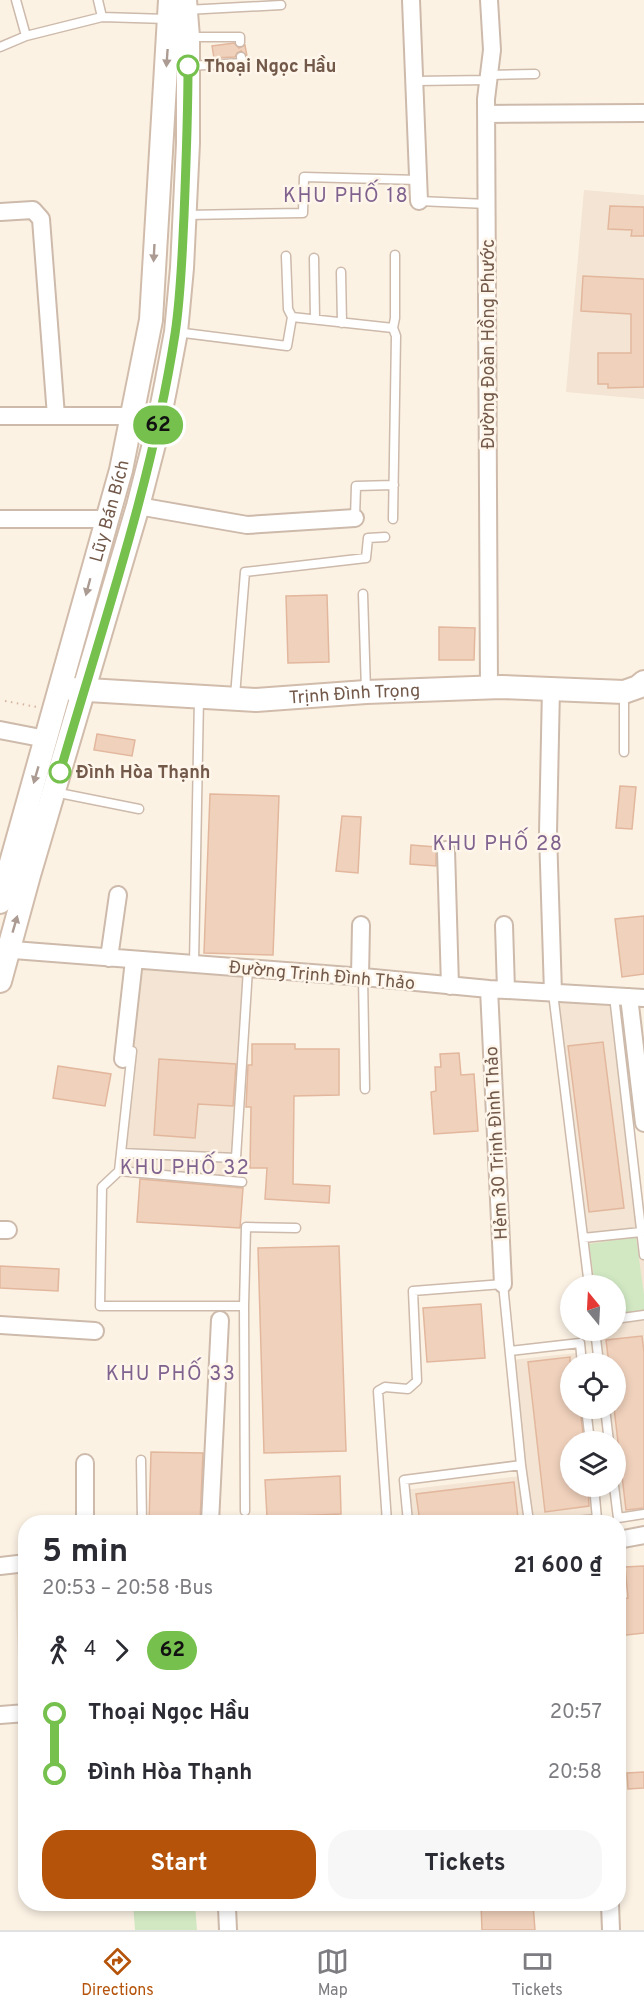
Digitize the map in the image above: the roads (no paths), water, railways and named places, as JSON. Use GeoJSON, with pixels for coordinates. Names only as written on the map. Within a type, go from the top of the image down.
{"type":"FeatureCollection","features":[{"type":"Feature","properties":{"kind":"main road"},"geometry":{"type":"LineString","coordinates":[[0,981],[7,891],[53,792],[84,690],[155,440],[176,332],[188,143],[188,66],[181,14]]}},
{"type":"Feature","properties":{"kind":"main road","name":"Lũy Bán Bích"},"geometry":{"type":"LineString","coordinates":[[7,891],[46,739],[121,470],[132,416],[151,320],[156,216],[181,14]]}},
{"type":"Feature","properties":{"kind":"main road"},"geometry":{"type":"LineString","coordinates":[[156,216],[184,215]]}},
{"type":"Feature","properties":{"kind":"main road","name":"Trịnh Đình Trọng"},"geometry":{"type":"LineString","coordinates":[[61,688],[256,700],[366,692],[489,688],[550,688],[624,692],[644,682]]}},
{"type":"Feature","properties":{"kind":"street"},"geometry":{"type":"LineString","coordinates":[[411,0],[419,201]]}},
{"type":"Feature","properties":{"kind":"street","name":"Đường Đoàn Hồng Phước"},"geometry":{"type":"LineString","coordinates":[[489,0],[492,50],[486,114],[489,688]]}},
{"type":"Feature","properties":{"kind":"street"},"geometry":{"type":"LineString","coordinates":[[486,114],[644,113]]}},
{"type":"Feature","properties":{"kind":"street"},"geometry":{"type":"LineString","coordinates":[[0,212],[33,210],[40,219],[56,416]]}},
{"type":"Feature","properties":{"kind":"street"},"geometry":{"type":"LineString","coordinates":[[0,416],[132,416]]}},
{"type":"Feature","properties":{"kind":"street"},"geometry":{"type":"LineString","coordinates":[[138,506],[247,525],[354,518]]}},
{"type":"Feature","properties":{"kind":"street"},"geometry":{"type":"LineString","coordinates":[[0,519],[106,519]]}},
{"type":"Feature","properties":{"kind":"street"},"geometry":{"type":"LineString","coordinates":[[550,688],[548,833],[553,993]]}},
{"type":"Feature","properties":{"kind":"street"},"geometry":{"type":"LineString","coordinates":[[0,730],[46,739]]}},
{"type":"Feature","properties":{"kind":"street"},"geometry":{"type":"LineString","coordinates":[[446,850],[450,986]]}},
{"type":"Feature","properties":{"kind":"street"},"geometry":{"type":"LineString","coordinates":[[109,958],[118,895]]}},
{"type":"Feature","properties":{"kind":"street","name":"Hẻm 30 Trịnh Đình Thảo"},"geometry":{"type":"LineString","coordinates":[[503,1290],[497,990],[504,924]]}},
{"type":"Feature","properties":{"kind":"street"},"geometry":{"type":"LineString","coordinates":[[361,925],[362,977]]}},
{"type":"Feature","properties":{"kind":"street","name":"Đường Trịnh Đình Thảo"},"geometry":{"type":"LineString","coordinates":[[4,950],[362,977],[497,990],[629,997]]}},
{"type":"Feature","properties":{"kind":"street"},"geometry":{"type":"LineString","coordinates":[[123,1059],[138,960]]}},
{"type":"Feature","properties":{"kind":"street"},"geometry":{"type":"LineString","coordinates":[[629,997],[644,1123]]}},
{"type":"Feature","properties":{"kind":"street"},"geometry":{"type":"LineString","coordinates":[[210,1515],[220,1320]]}},
{"type":"Feature","properties":{"kind":"street"},"geometry":{"type":"LineString","coordinates":[[0,1325],[95,1330]]}},
{"type":"Feature","properties":{"kind":"street"},"geometry":{"type":"LineString","coordinates":[[85,1463],[85,1515]]}},
{"type":"Feature","properties":{"kind":"street"},"geometry":{"type":"LineString","coordinates":[[626,1538],[644,1535]]}},
{"type":"Feature","properties":{"kind":"street"},"geometry":{"type":"LineString","coordinates":[[0,1566],[18,1564]]}},
{"type":"Feature","properties":{"kind":"street"},"geometry":{"type":"LineString","coordinates":[[0,1715],[18,1714]]}},
{"type":"Feature","properties":{"kind":"street"},"geometry":{"type":"LineString","coordinates":[[227,1911],[228,1930]]}},
{"type":"Feature","properties":{"kind":"street"},"geometry":{"type":"LineString","coordinates":[[610,1911],[611,1930]]}},
{"type":"Feature","properties":{"kind":"lane"},"geometry":{"type":"LineString","coordinates":[[16,0],[26,36]]}},
{"type":"Feature","properties":{"kind":"lane"},"geometry":{"type":"LineString","coordinates":[[98,0],[102,17]]}},
{"type":"Feature","properties":{"kind":"lane"},"geometry":{"type":"LineString","coordinates":[[0,47],[26,36],[102,17],[181,14],[281,5]]}},
{"type":"Feature","properties":{"kind":"lane"},"geometry":{"type":"LineString","coordinates":[[181,14],[240,37],[240,42]]}},
{"type":"Feature","properties":{"kind":"lane"},"geometry":{"type":"LineString","coordinates":[[188,66],[242,63],[241,57]]}},
{"type":"Feature","properties":{"kind":"lane"},"geometry":{"type":"LineString","coordinates":[[414,81],[535,74]]}},
{"type":"Feature","properties":{"kind":"lane"},"geometry":{"type":"LineString","coordinates":[[184,215],[303,213],[304,177],[419,180]]}},
{"type":"Feature","properties":{"kind":"lane"},"geometry":{"type":"LineString","coordinates":[[419,201],[487,204]]}},
{"type":"Feature","properties":{"kind":"lane"},"geometry":{"type":"LineString","coordinates":[[393,519],[395,255]]}},
{"type":"Feature","properties":{"kind":"lane"},"geometry":{"type":"LineString","coordinates":[[176,332],[287,346],[292,317],[288,309],[286,256]]}},
{"type":"Feature","properties":{"kind":"lane"},"geometry":{"type":"LineString","coordinates":[[314,258],[315,320]]}},
{"type":"Feature","properties":{"kind":"lane"},"geometry":{"type":"LineString","coordinates":[[341,272],[342,322]]}},
{"type":"Feature","properties":{"kind":"lane"},"geometry":{"type":"LineString","coordinates":[[292,317],[393,328]]}},
{"type":"Feature","properties":{"kind":"lane"},"geometry":{"type":"LineString","coordinates":[[354,518],[356,486],[394,485]]}},
{"type":"Feature","properties":{"kind":"lane"},"geometry":{"type":"LineString","coordinates":[[235,700],[245,572],[366,558],[368,538],[386,537]]}},
{"type":"Feature","properties":{"kind":"lane"},"geometry":{"type":"LineString","coordinates":[[363,594],[366,692]]}},
{"type":"Feature","properties":{"kind":"lane"},"geometry":{"type":"LineString","coordinates":[[624,692],[624,752]]}},
{"type":"Feature","properties":{"kind":"lane"},"geometry":{"type":"LineString","coordinates":[[194,965],[199,697]]}},
{"type":"Feature","properties":{"kind":"lane"},"geometry":{"type":"LineString","coordinates":[[53,792],[139,809]]}},
{"type":"Feature","properties":{"kind":"lane"},"geometry":{"type":"LineString","coordinates":[[138,960],[119,1172],[102,1187],[100,1306],[244,1306]]}},
{"type":"Feature","properties":{"kind":"lane"},"geometry":{"type":"LineString","coordinates":[[121,1152],[236,1158],[248,969]]}},
{"type":"Feature","properties":{"kind":"lane"},"geometry":{"type":"LineString","coordinates":[[362,977],[365,1089]]}},
{"type":"Feature","properties":{"kind":"lane"},"geometry":{"type":"LineString","coordinates":[[553,993],[588,1275]]}},
{"type":"Feature","properties":{"kind":"lane"},"geometry":{"type":"LineString","coordinates":[[629,997],[644,1255]]}},
{"type":"Feature","properties":{"kind":"lane"},"geometry":{"type":"LineString","coordinates":[[119,1172],[242,1182]]}},
{"type":"Feature","properties":{"kind":"lane"},"geometry":{"type":"LineString","coordinates":[[245,1511],[246,1227],[296,1228]]}},
{"type":"Feature","properties":{"kind":"lane"},"geometry":{"type":"LineString","coordinates":[[583,1238],[641,1232]]}},
{"type":"Feature","properties":{"kind":"lane"},"geometry":{"type":"LineString","coordinates":[[387,1515],[378,1391],[386,1387],[408,1389],[417,1381],[413,1291],[503,1290],[528,1515]]}},
{"type":"Feature","properties":{"kind":"lane"},"geometry":{"type":"LineString","coordinates":[[626,1317],[644,1315]]}},
{"type":"Feature","properties":{"kind":"lane"},"geometry":{"type":"LineString","coordinates":[[510,1351],[580,1343],[581,1353]]}},
{"type":"Feature","properties":{"kind":"lane"},"geometry":{"type":"LineString","coordinates":[[141,1460],[142,1515]]}},
{"type":"Feature","properties":{"kind":"lane"},"geometry":{"type":"LineString","coordinates":[[407,1515],[404,1480],[521,1465]]}},
{"type":"Feature","properties":{"kind":"lane"},"geometry":{"type":"LineString","coordinates":[[595,1497],[597,1515]]}},
{"type":"Feature","properties":{"kind":"lane"},"geometry":{"type":"LineString","coordinates":[[615,1497],[618,1515]]}},
{"type":"Feature","properties":{"kind":"lane"},"geometry":{"type":"LineString","coordinates":[[626,1517],[644,1514]]}},
{"type":"Feature","properties":{"kind":"place","name":"Thoại Ngọc Hầu"},"geometry":{"type":"Point","coordinates":[188,66]}},
{"type":"Feature","properties":{"kind":"place","name":"Đình Hòa Thạnh"},"geometry":{"type":"Point","coordinates":[60,772]}},
{"type":"Feature","properties":{"kind":"district","name":"KHU PHỐ 18"},"geometry":{"type":"Point","coordinates":[346,195]}},
{"type":"Feature","properties":{"kind":"district","name":"KHU PHỐ 28"},"geometry":{"type":"Point","coordinates":[498,843]}},
{"type":"Feature","properties":{"kind":"district","name":"KHU PHỐ 32"},"geometry":{"type":"Point","coordinates":[185,1167]}},
{"type":"Feature","properties":{"kind":"district","name":"KHU PHỐ 33"},"geometry":{"type":"Point","coordinates":[171,1373]}}]}
